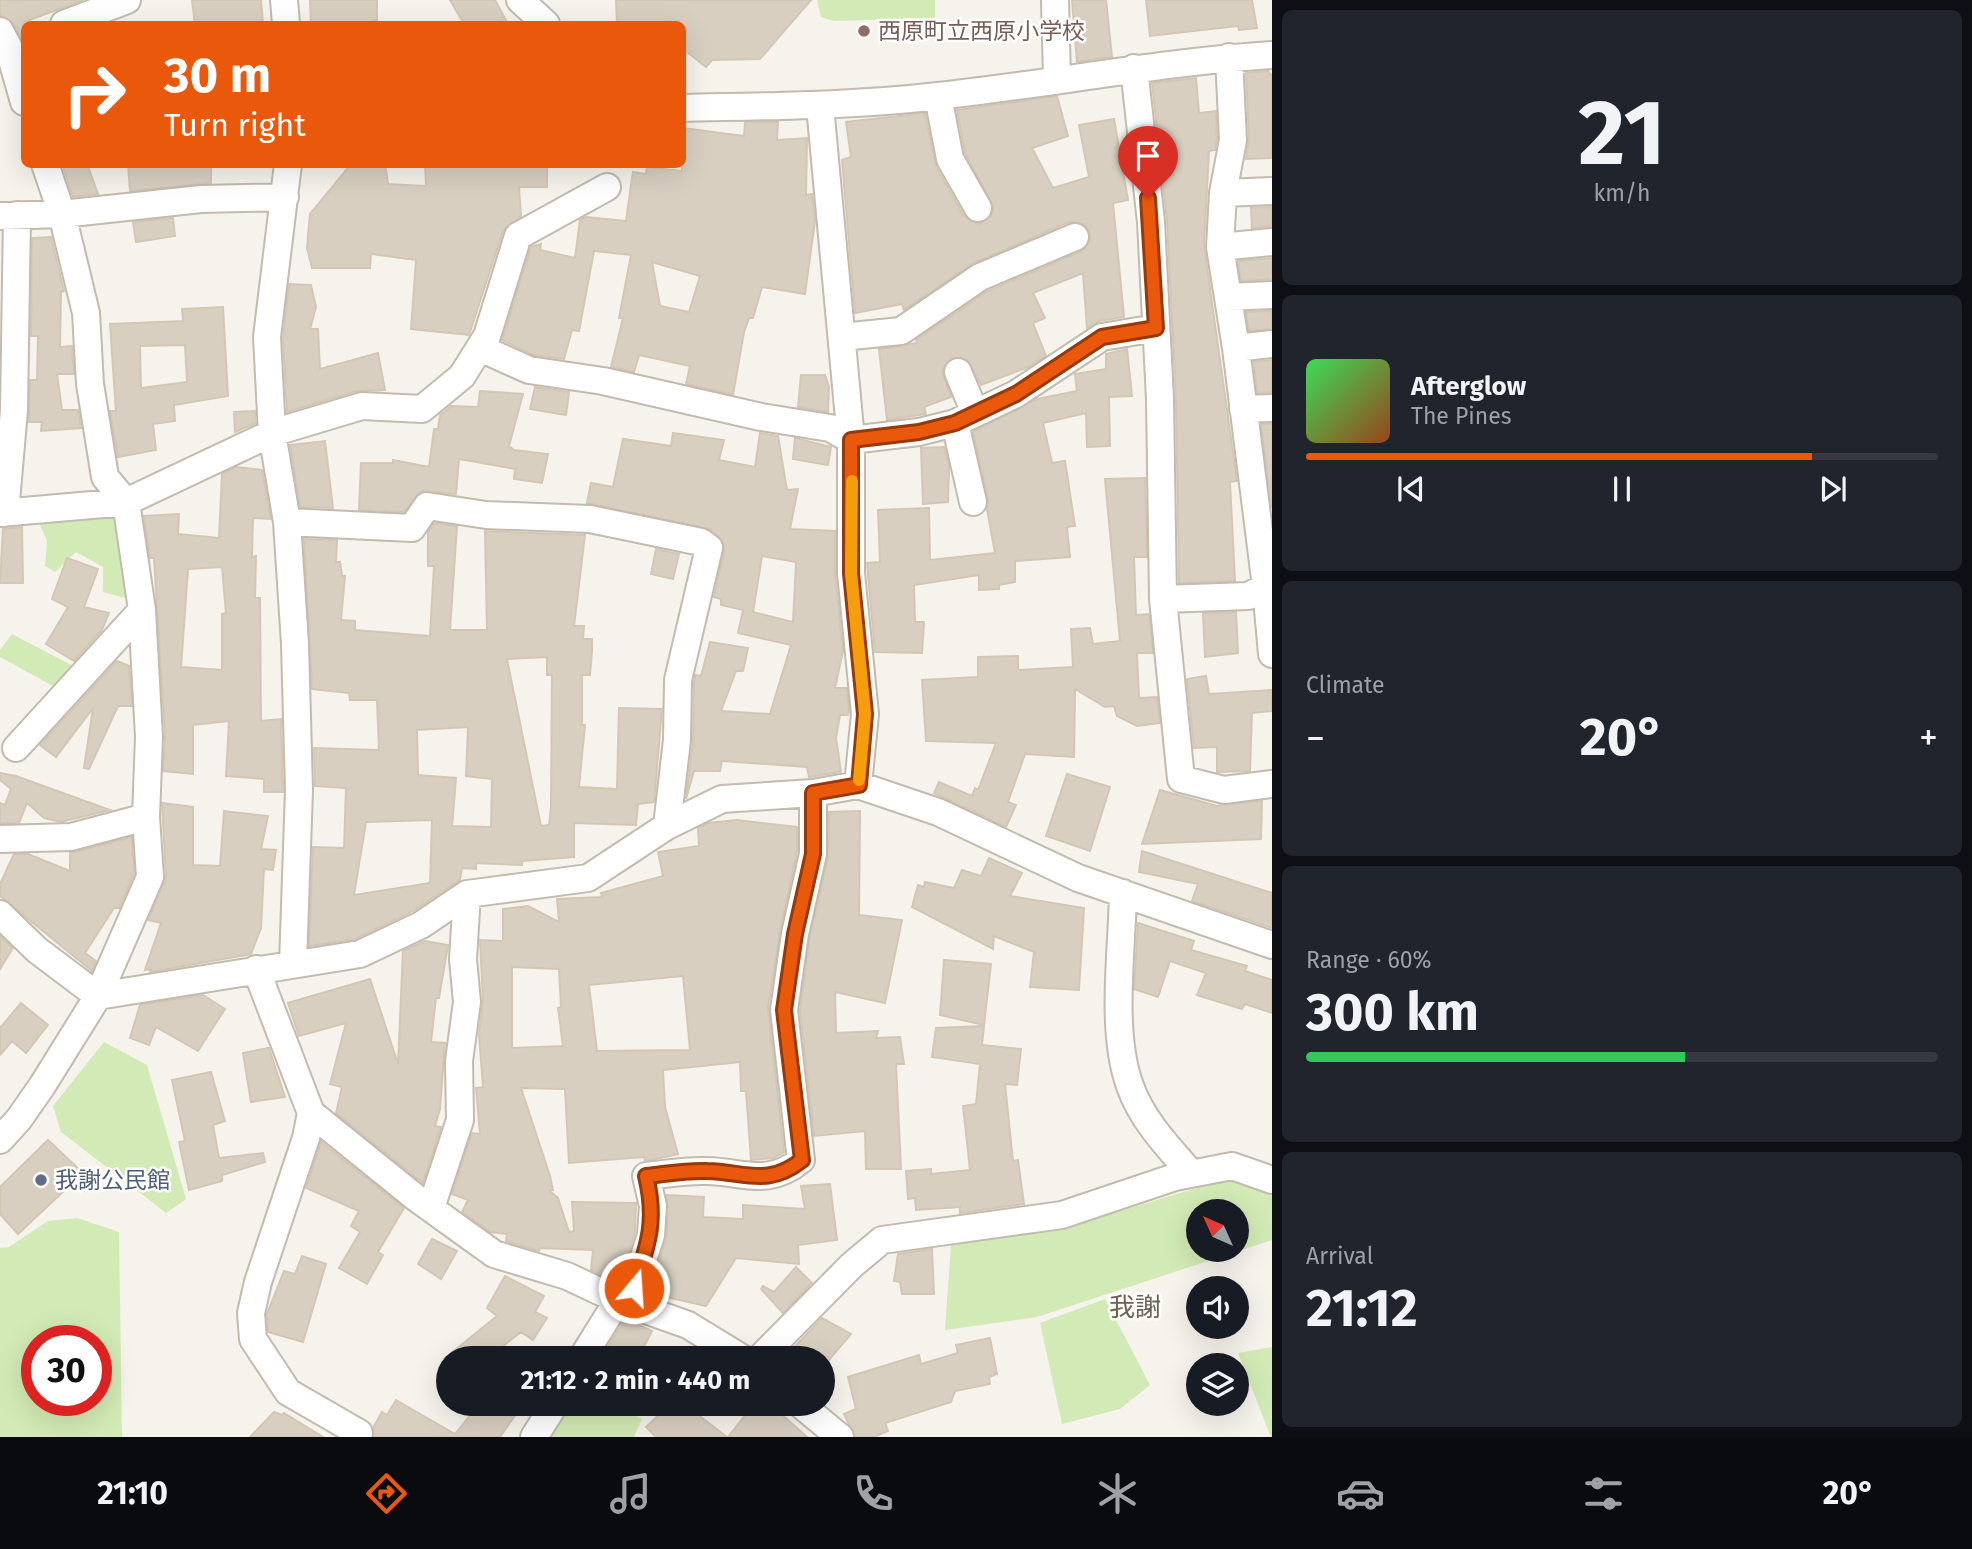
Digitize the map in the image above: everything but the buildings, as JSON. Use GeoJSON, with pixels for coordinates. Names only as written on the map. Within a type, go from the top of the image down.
{"type":"FeatureCollection","features":[{"type":"Feature","properties":{"kind":"street"},"geometry":{"type":"LineString","coordinates":[[72,21],[127,0]]}},
{"type":"Feature","properties":{"kind":"street"},"geometry":{"type":"LineString","coordinates":[[284,0],[286,21]]}},
{"type":"Feature","properties":{"kind":"street"},"geometry":{"type":"LineString","coordinates":[[520,0],[542,21]]}},
{"type":"Feature","properties":{"kind":"street"},"geometry":{"type":"LineString","coordinates":[[1055,0],[1057,79]]}},
{"type":"Feature","properties":{"kind":"street"},"geometry":{"type":"LineString","coordinates":[[8,42],[21,91]]}},
{"type":"Feature","properties":{"kind":"street"},"geometry":{"type":"LineString","coordinates":[[686,108],[820,106],[938,96],[1134,68],[1272,55]]}},
{"type":"Feature","properties":{"kind":"street"},"geometry":{"type":"LineString","coordinates":[[1229,58],[1233,140],[1223,193],[1220,247],[1243,409],[1262,468],[1272,654]]}},
{"type":"Feature","properties":{"kind":"street"},"geometry":{"type":"LineString","coordinates":[[1134,68],[1151,222],[1163,599],[1181,779],[1224,790],[1272,784]]}},
{"type":"Feature","properties":{"kind":"street"},"geometry":{"type":"LineString","coordinates":[[938,96],[950,159],[978,208]]}},
{"type":"Feature","properties":{"kind":"street"},"geometry":{"type":"LineString","coordinates":[[820,106],[851,440],[851,573],[865,714],[859,785]]}},
{"type":"Feature","properties":{"kind":"street"},"geometry":{"type":"LineString","coordinates":[[0,1140],[19,1119],[98,996],[150,877],[146,817],[149,737],[142,610],[126,502],[104,477],[90,384],[86,313],[62,214],[46,168]]}},
{"type":"Feature","properties":{"kind":"street"},"geometry":{"type":"LineString","coordinates":[[288,168],[267,337],[272,433],[287,523],[295,644],[299,790],[293,964]]}},
{"type":"Feature","properties":{"kind":"street"},"geometry":{"type":"LineString","coordinates":[[285,197],[201,199],[62,214],[9,216],[14,410],[2,513],[126,502],[272,433],[362,406],[422,409],[462,376],[487,337],[518,236],[607,187]]}},
{"type":"Feature","properties":{"kind":"street"},"geometry":{"type":"LineString","coordinates":[[1223,193],[1272,191]]}},
{"type":"Feature","properties":{"kind":"street"},"geometry":{"type":"LineString","coordinates":[[842,337],[901,331],[981,277],[1075,237]]}},
{"type":"Feature","properties":{"kind":"street"},"geometry":{"type":"LineString","coordinates":[[1220,247],[1272,242]]}},
{"type":"Feature","properties":{"kind":"street"},"geometry":{"type":"LineString","coordinates":[[1228,297],[1272,295]]}},
{"type":"Feature","properties":{"kind":"street"},"geometry":{"type":"LineString","coordinates":[[480,348],[529,370],[603,381],[761,417],[830,428],[851,440],[919,432],[965,418],[1016,394],[1102,337],[1156,328]]}},
{"type":"Feature","properties":{"kind":"street"},"geometry":{"type":"LineString","coordinates":[[1236,348],[1272,344]]}},
{"type":"Feature","properties":{"kind":"street"},"geometry":{"type":"LineString","coordinates":[[958,372],[973,502]]}},
{"type":"Feature","properties":{"kind":"street"},"geometry":{"type":"LineString","coordinates":[[1243,409],[1272,408]]}},
{"type":"Feature","properties":{"kind":"street"},"geometry":{"type":"LineString","coordinates":[[287,523],[412,528],[427,506],[486,515],[590,519],[701,542],[709,548],[678,680],[677,740],[667,826]]}},
{"type":"Feature","properties":{"kind":"street"},"geometry":{"type":"LineString","coordinates":[[1163,599],[1248,596],[1269,586]]}},
{"type":"Feature","properties":{"kind":"street"},"geometry":{"type":"LineString","coordinates":[[16,748],[142,610]]}},
{"type":"Feature","properties":{"kind":"street"},"geometry":{"type":"LineString","coordinates":[[0,914],[37,950],[98,996],[360,954],[421,925],[451,902],[467,894],[588,878],[667,826],[722,800],[813,793],[859,785],[938,812],[1066,873],[1272,945]]}},
{"type":"Feature","properties":{"kind":"street"},"geometry":{"type":"LineString","coordinates":[[589,1346],[618,1300],[634,1288],[651,1235],[653,1206],[646,1176],[705,1171],[766,1177],[785,1173],[802,1160],[784,1010],[795,934],[813,854],[813,793]]}},
{"type":"Feature","properties":{"kind":"street"},"geometry":{"type":"LineString","coordinates":[[0,839],[71,837],[146,817]]}},
{"type":"Feature","properties":{"kind":"street"},"geometry":{"type":"LineString","coordinates":[[1123,893],[1122,1059],[1130,1087],[1143,1113],[1191,1173]]}},
{"type":"Feature","properties":{"kind":"street"},"geometry":{"type":"LineString","coordinates":[[431,1208],[460,1120],[459,1061],[467,1002],[463,959],[467,894]]}},
{"type":"Feature","properties":{"kind":"street"},"geometry":{"type":"LineString","coordinates":[[257,969],[311,1113],[494,1254],[566,1276],[618,1300],[688,1325],[722,1346]]}},
{"type":"Feature","properties":{"kind":"street"},"geometry":{"type":"LineString","coordinates":[[311,1113],[306,1138],[258,1282],[251,1313],[253,1339],[288,1392],[359,1433]]}},
{"type":"Feature","properties":{"kind":"street"},"geometry":{"type":"LineString","coordinates":[[772,1346],[852,1265],[882,1240],[1062,1215],[1191,1173],[1232,1166],[1272,1180]]}},
{"type":"Feature","properties":{"kind":"street"},"geometry":{"type":"LineString","coordinates":[[534,1437],[547,1416]]}},
{"type":"Feature","properties":{"kind":"street"},"geometry":{"type":"LineString","coordinates":[[815,1416],[840,1437]]}},
{"type":"Feature","properties":{"kind":"green space"},"geometry":{"type":"Polygon","coordinates":[[[817,0],[935,0],[935,18],[834,21],[821,17],[817,0]]]}},
{"type":"Feature","properties":{"kind":"green space"},"geometry":{"type":"Polygon","coordinates":[[[107,512],[116,518],[125,598],[103,592],[103,567],[76,552],[55,572],[45,566],[47,541],[37,518],[107,512]]]}},
{"type":"Feature","properties":{"kind":"green space"},"geometry":{"type":"Polygon","coordinates":[[[12,634],[79,669],[62,691],[0,657],[0,650],[12,634]]]}},
{"type":"Feature","properties":{"kind":"green space"},"geometry":{"type":"Polygon","coordinates":[[[104,1042],[147,1065],[186,1199],[166,1213],[61,1132],[53,1106],[104,1042]]]}},
{"type":"Feature","properties":{"kind":"green space"},"geometry":{"type":"Polygon","coordinates":[[[1224,1180],[1249,1183],[1272,1192],[1272,1240],[1250,1247],[1250,1199],[1186,1199],[1186,1262],[1205,1262],[1037,1317],[945,1330],[951,1244],[1063,1228],[1224,1180]]]}},
{"type":"Feature","properties":{"kind":"green space"},"geometry":{"type":"Polygon","coordinates":[[[77,1218],[119,1232],[122,1437],[0,1437],[0,1248],[9,1247],[48,1221],[77,1218]]]}},
{"type":"Feature","properties":{"kind":"green space"},"geometry":{"type":"Polygon","coordinates":[[[1105,1299],[1150,1385],[1120,1409],[1062,1424],[1040,1323],[1105,1299]]]}},
{"type":"Feature","properties":{"kind":"green space"},"geometry":{"type":"Polygon","coordinates":[[[1272,1347],[1272,1437],[1249,1381],[1249,1353],[1238,1353],[1272,1347]]]}},
{"type":"Feature","properties":{"kind":"green space"},"geometry":{"type":"Polygon","coordinates":[[[556,1416],[636,1416],[642,1419],[634,1437],[543,1437],[556,1416]]]}},
{"type":"Feature","properties":{"kind":"slow traffic"},"geometry":{"type":"LineString","coordinates":[[852,481],[851,573],[865,714],[859,780]]}},
{"type":"Feature","properties":{"kind":"place","name":"西原町立西原小学校"},"geometry":{"type":"Point","coordinates":[864,31]}},
{"type":"Feature","properties":{"kind":"place","name":"我謝公民館"},"geometry":{"type":"Point","coordinates":[41,1180]}},
{"type":"Feature","properties":{"kind":"district","name":"我謝"},"geometry":{"type":"Point","coordinates":[1135,1307]}},
{"type":"Feature","properties":{"kind":"route"},"geometry":{"type":"LineString","coordinates":[[634,1288],[651,1235],[653,1206],[646,1176],[705,1171],[766,1177],[785,1173],[802,1160],[784,1010],[795,934],[813,854],[813,793],[859,785],[865,714],[851,573],[851,440],[919,432],[955,423],[1016,394],[1102,337],[1156,328],[1148,198]]}}]}
